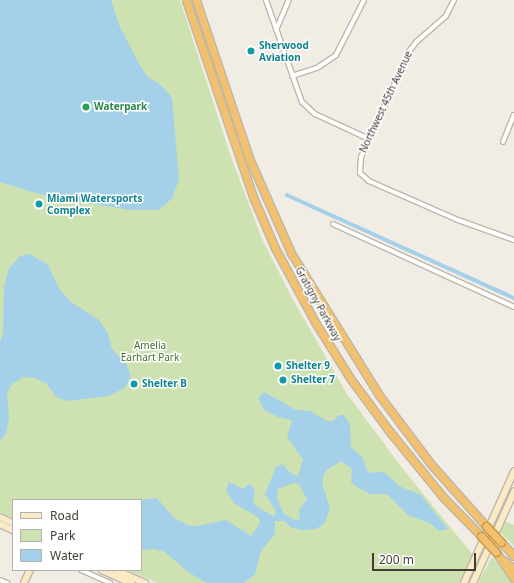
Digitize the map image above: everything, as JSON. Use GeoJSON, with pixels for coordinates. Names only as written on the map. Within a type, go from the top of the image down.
{"type":"FeatureCollection","features":[{"type":"Feature","properties":{"kind":"highway","name":"Gratigny Parkway"},"geometry":{"type":"LineString","coordinates":[[186,0],[253,197],[275,248],[315,322],[350,378],[390,432],[443,497],[514,569]]}},
{"type":"Feature","properties":{"kind":"highway","name":"Gratigny Parkway"},"geometry":{"type":"LineString","coordinates":[[196,0],[250,160],[291,253],[379,395],[430,463],[514,556]]}},
{"type":"Feature","properties":{"kind":"highway"},"geometry":{"type":"LineString","coordinates":[[501,542],[514,553]]}},
{"type":"Feature","properties":{"kind":"highway"},"geometry":{"type":"LineString","coordinates":[[496,552],[514,579]]}},
{"type":"Feature","properties":{"kind":"main road"},"geometry":{"type":"LineString","coordinates":[[464,583],[513,475]]}},
{"type":"Feature","properties":{"kind":"main road"},"geometry":{"type":"LineString","coordinates":[[473,583],[514,492]]}},
{"type":"Feature","properties":{"kind":"main road"},"geometry":{"type":"LineString","coordinates":[[0,517],[12,523]]}},
{"type":"Feature","properties":{"kind":"main road"},"geometry":{"type":"LineString","coordinates":[[0,524],[12,530]]}},
{"type":"Feature","properties":{"kind":"main road"},"geometry":{"type":"LineString","coordinates":[[24,583],[30,571]]}},
{"type":"Feature","properties":{"kind":"main road"},"geometry":{"type":"LineString","coordinates":[[104,571],[131,583]]}},
{"type":"Feature","properties":{"kind":"main road"},"geometry":{"type":"LineString","coordinates":[[118,571],[136,581],[145,583]]}},
{"type":"Feature","properties":{"kind":"street"},"geometry":{"type":"LineString","coordinates":[[266,0],[302,102],[315,114],[369,139]]}},
{"type":"Feature","properties":{"kind":"street"},"geometry":{"type":"LineString","coordinates":[[276,30],[290,0]]}},
{"type":"Feature","properties":{"kind":"street"},"geometry":{"type":"LineString","coordinates":[[292,76],[317,68],[336,55],[364,0]]}},
{"type":"Feature","properties":{"kind":"street","name":"Northwest 45th Avenue"},"geometry":{"type":"LineString","coordinates":[[454,0],[446,16],[417,40],[410,50],[360,160],[360,173],[369,180],[458,220],[514,240]]}},
{"type":"Feature","properties":{"kind":"street"},"geometry":{"type":"LineString","coordinates":[[503,142],[514,115]]}},
{"type":"Feature","properties":{"kind":"street"},"geometry":{"type":"LineString","coordinates":[[333,224],[514,307]]}},
{"type":"Feature","properties":{"kind":"street"},"geometry":{"type":"LineString","coordinates":[[83,571],[110,583]]}},
{"type":"Feature","properties":{"kind":"street"},"geometry":{"type":"LineString","coordinates":[[0,580],[7,583]]}},
{"type":"Feature","properties":{"kind":"green space","name":"Amelia Earhart Park"},"geometry":{"type":"Polygon","coordinates":[[[0,0],[180,0],[230,154],[262,239],[292,298],[347,394],[403,469],[473,555],[460,583],[157,583],[130,571],[142,571],[142,499],[12,499],[12,518],[0,512],[0,0]]]}},
{"type":"Feature","properties":{"kind":"green space"},"geometry":{"type":"Polygon","coordinates":[[[505,521],[514,525],[514,546],[500,532],[505,521]]]}},
{"type":"Feature","properties":{"kind":"green space"},"geometry":{"type":"Polygon","coordinates":[[[492,557],[501,567],[514,583],[478,583],[492,557]]]}},
{"type":"Feature","properties":{"kind":"water","name":"Waterpark"},"geometry":{"type":"Polygon","coordinates":[[[0,0],[111,0],[119,25],[140,66],[148,77],[161,85],[172,98],[179,180],[172,198],[165,205],[158,210],[130,210],[46,196],[0,182],[0,0]]]}},
{"type":"Feature","properties":{"kind":"water"},"geometry":{"type":"Polygon","coordinates":[[[30,254],[48,265],[60,290],[71,302],[99,320],[108,334],[112,349],[126,363],[131,376],[125,388],[108,396],[68,401],[56,397],[46,383],[34,378],[24,377],[12,384],[7,393],[9,418],[6,434],[0,441],[0,343],[3,332],[4,287],[9,268],[20,256],[30,254]]]}},
{"type":"Feature","properties":{"kind":"water"},"geometry":{"type":"Polygon","coordinates":[[[264,392],[296,410],[310,411],[327,421],[333,421],[339,415],[344,415],[350,424],[351,447],[363,458],[367,470],[372,473],[384,472],[399,486],[421,495],[448,529],[439,531],[431,524],[408,515],[387,494],[371,494],[358,488],[351,482],[352,469],[341,461],[327,470],[323,476],[323,486],[330,508],[325,523],[316,529],[303,530],[292,528],[284,521],[275,521],[275,534],[261,551],[255,574],[244,583],[207,583],[188,572],[165,552],[154,549],[142,550],[142,500],[157,498],[174,518],[187,525],[197,526],[226,520],[251,536],[260,523],[259,518],[234,503],[226,490],[229,482],[243,489],[250,484],[255,490],[253,504],[274,517],[276,511],[265,494],[276,467],[282,464],[292,474],[298,476],[303,460],[287,437],[292,420],[278,417],[264,410],[258,398],[264,392]],[[293,483],[278,489],[277,499],[284,514],[295,520],[300,519],[299,510],[307,499],[299,484],[293,483]]]}},
{"type":"Feature","properties":{"kind":"waterway"},"geometry":{"type":"LineString","coordinates":[[287,195],[514,298]]}},
{"type":"Feature","properties":{"kind":"place","name":"Sherwood Aviation"},"geometry":{"type":"Point","coordinates":[251,51]}},
{"type":"Feature","properties":{"kind":"place","name":"Waterpark"},"geometry":{"type":"Point","coordinates":[86,107]}},
{"type":"Feature","properties":{"kind":"place","name":"Miami Watersports Complex"},"geometry":{"type":"Point","coordinates":[39,204]}},
{"type":"Feature","properties":{"kind":"place","name":"Shelter 9"},"geometry":{"type":"Point","coordinates":[278,366]}},
{"type":"Feature","properties":{"kind":"place","name":"Shelter 7"},"geometry":{"type":"Point","coordinates":[283,380]}},
{"type":"Feature","properties":{"kind":"place","name":"Shelter B"},"geometry":{"type":"Point","coordinates":[134,384]}}]}
